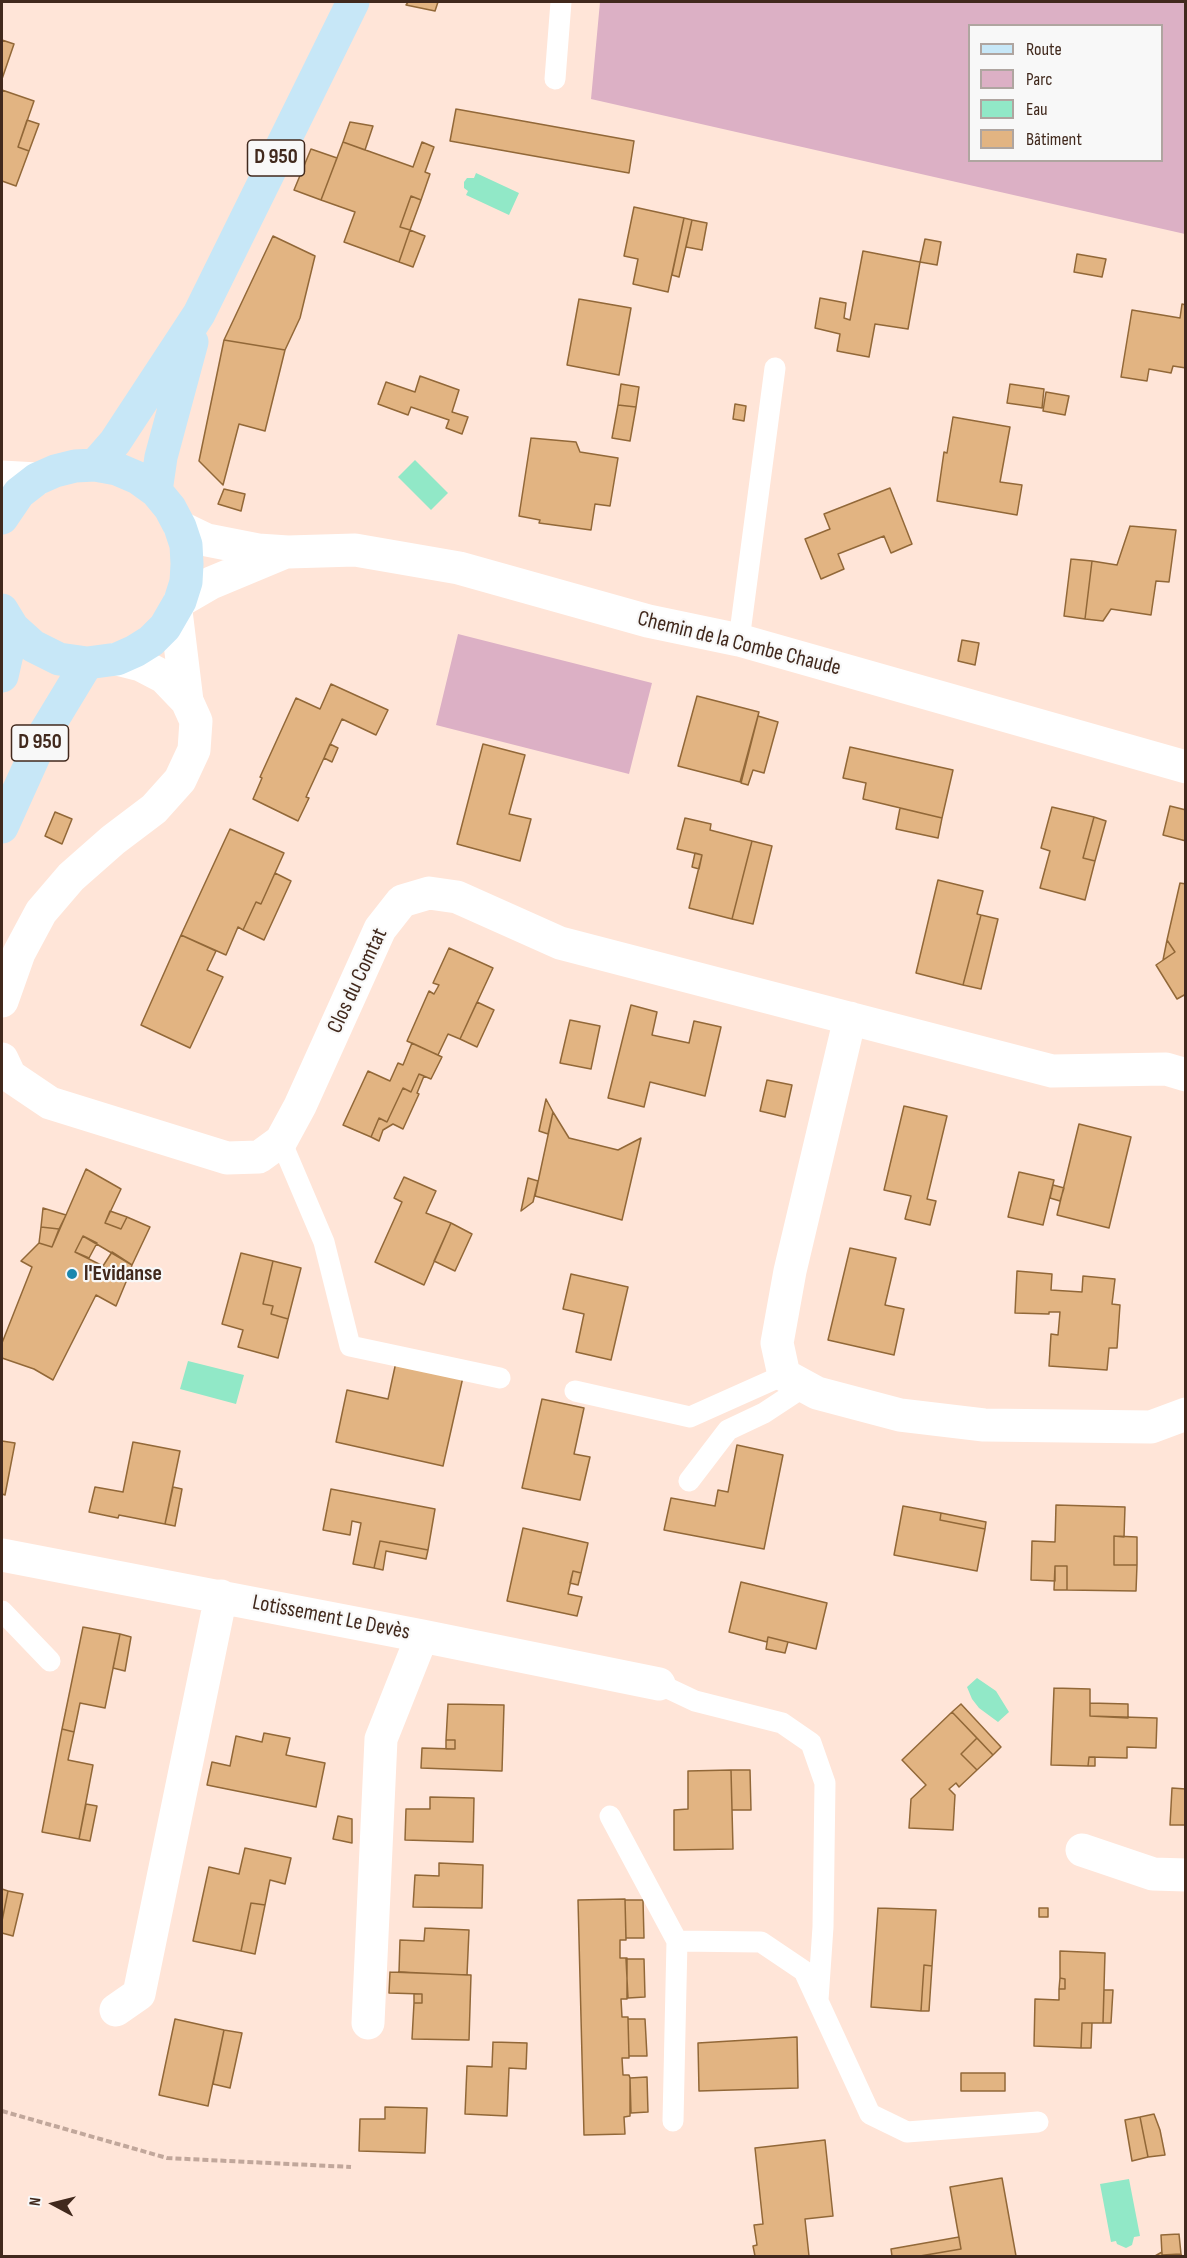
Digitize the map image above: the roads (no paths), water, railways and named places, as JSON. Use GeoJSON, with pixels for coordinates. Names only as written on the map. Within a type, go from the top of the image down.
{"type":"FeatureCollection","features":[{"type":"Feature","properties":{"kind":"main road","name":"D 950"},"geometry":{"type":"LineString","coordinates":[[94,465],[115,442],[199,314],[353,2]]}},
{"type":"Feature","properties":{"kind":"main road","name":"D 950"},"geometry":{"type":"LineString","coordinates":[[156,491],[161,457],[199,314]]}},
{"type":"Feature","properties":{"kind":"main road"},"geometry":{"type":"LineString","coordinates":[[2,518],[20,493],[37,479],[55,471],[75,466],[94,465],[117,469],[138,478],[156,491],[170,508],[186,545],[188,564],[186,582],[178,606],[165,627],[151,641],[135,651],[102,661],[59,659],[33,646],[7,619]]}},
{"type":"Feature","properties":{"kind":"main road"},"geometry":{"type":"LineString","coordinates":[[2,676],[7,619]]}},
{"type":"Feature","properties":{"kind":"main road","name":"D 950"},"geometry":{"type":"LineString","coordinates":[[2,827],[44,734],[102,661]]}},
{"type":"Feature","properties":{"kind":"street"},"geometry":{"type":"LineString","coordinates":[[2,477],[37,479]]}},
{"type":"Feature","properties":{"kind":"street","name":"Chemin de la Combe Chaude"},"geometry":{"type":"LineString","coordinates":[[180,527],[207,540],[225,545],[288,552],[356,550],[459,568],[648,621],[738,640],[1185,767]]}},
{"type":"Feature","properties":{"kind":"street","name":"Chemin de la Combe Chaude"},"geometry":{"type":"LineString","coordinates":[[178,606],[211,583],[288,552]]}},
{"type":"Feature","properties":{"kind":"street"},"geometry":{"type":"LineString","coordinates":[[2,1001],[19,954],[41,912],[71,877],[153,808],[180,780],[194,750],[196,721],[187,701],[178,606]]}},
{"type":"Feature","properties":{"kind":"street"},"geometry":{"type":"LineString","coordinates":[[102,661],[141,665],[164,677],[187,701]]}},
{"type":"Feature","properties":{"kind":"street","name":"Clos du Comtat"},"geometry":{"type":"LineString","coordinates":[[281,1142],[300,1106],[380,929],[402,901],[429,892],[457,897],[560,943],[1052,1071],[1166,1069],[1185,1075]]}},
{"type":"Feature","properties":{"kind":"street"},"geometry":{"type":"LineString","coordinates":[[850,1018],[790,1271],[777,1343],[794,1380],[817,1393],[900,1415],[984,1425],[1151,1427],[1185,1416]]}},
{"type":"Feature","properties":{"kind":"street"},"geometry":{"type":"LineString","coordinates":[[2,1059],[10,1076],[50,1103],[196,1150],[227,1158],[258,1157],[281,1142]]}},
{"type":"Feature","properties":{"kind":"street","name":"Lotissement Le Devès"},"geometry":{"type":"LineString","coordinates":[[2,1555],[221,1596],[659,1684]]}},
{"type":"Feature","properties":{"kind":"street"},"geometry":{"type":"LineString","coordinates":[[116,2010],[139,1994],[221,1596]]}},
{"type":"Feature","properties":{"kind":"street"},"geometry":{"type":"LineString","coordinates":[[368,2023],[381,1739],[422,1636]]}},
{"type":"Feature","properties":{"kind":"street"},"geometry":{"type":"LineString","coordinates":[[1082,1850],[1153,1874],[1185,1875]]}},
{"type":"Feature","properties":{"kind":"lane"},"geometry":{"type":"LineString","coordinates":[[555,79],[561,2]]}},
{"type":"Feature","properties":{"kind":"lane"},"geometry":{"type":"LineString","coordinates":[[738,640],[774,368]]}},
{"type":"Feature","properties":{"kind":"lane"},"geometry":{"type":"LineString","coordinates":[[281,1142],[324,1242],[350,1346],[500,1378]]}},
{"type":"Feature","properties":{"kind":"lane"},"geometry":{"type":"LineString","coordinates":[[575,1391],[690,1417],[794,1380]]}},
{"type":"Feature","properties":{"kind":"lane"},"geometry":{"type":"LineString","coordinates":[[689,1480],[728,1430],[765,1413],[794,1380]]}},
{"type":"Feature","properties":{"kind":"lane"},"geometry":{"type":"LineString","coordinates":[[2,1611],[50,1661]]}},
{"type":"Feature","properties":{"kind":"lane"},"geometry":{"type":"LineString","coordinates":[[659,1684],[695,1701],[782,1723],[811,1743],[825,1783],[823,1928],[818,2003]]}},
{"type":"Feature","properties":{"kind":"lane"},"geometry":{"type":"LineString","coordinates":[[610,1816],[677,1941],[673,2121]]}},
{"type":"Feature","properties":{"kind":"lane"},"geometry":{"type":"LineString","coordinates":[[677,1941],[761,1942],[804,1971],[870,2114],[907,2132],[1038,2122]]}},
{"type":"Feature","properties":{"kind":"water"},"geometry":{"type":"Polygon","coordinates":[[[476,173],[519,193],[509,215],[466,195],[468,191],[464,188],[464,182],[467,178],[474,178],[476,173]]]}},
{"type":"Feature","properties":{"kind":"water"},"geometry":{"type":"Polygon","coordinates":[[[415,460],[448,493],[431,510],[398,477],[415,460]]]}},
{"type":"Feature","properties":{"kind":"water"},"geometry":{"type":"Polygon","coordinates":[[[188,1361],[244,1375],[236,1404],[180,1389],[188,1361]]]}},
{"type":"Feature","properties":{"kind":"water"},"geometry":{"type":"Polygon","coordinates":[[[977,1678],[996,1691],[1009,1712],[998,1722],[979,1708],[972,1699],[967,1687],[977,1678]]]}},
{"type":"Feature","properties":{"kind":"water"},"geometry":{"type":"Polygon","coordinates":[[[1129,2179],[1140,2236],[1134,2237],[1132,2245],[1126,2248],[1117,2244],[1116,2241],[1111,2242],[1100,2184],[1129,2179]]]}},
{"type":"Feature","properties":{"kind":"place","name":"l'Evidanse"},"geometry":{"type":"Point","coordinates":[72,1274]}}]}
